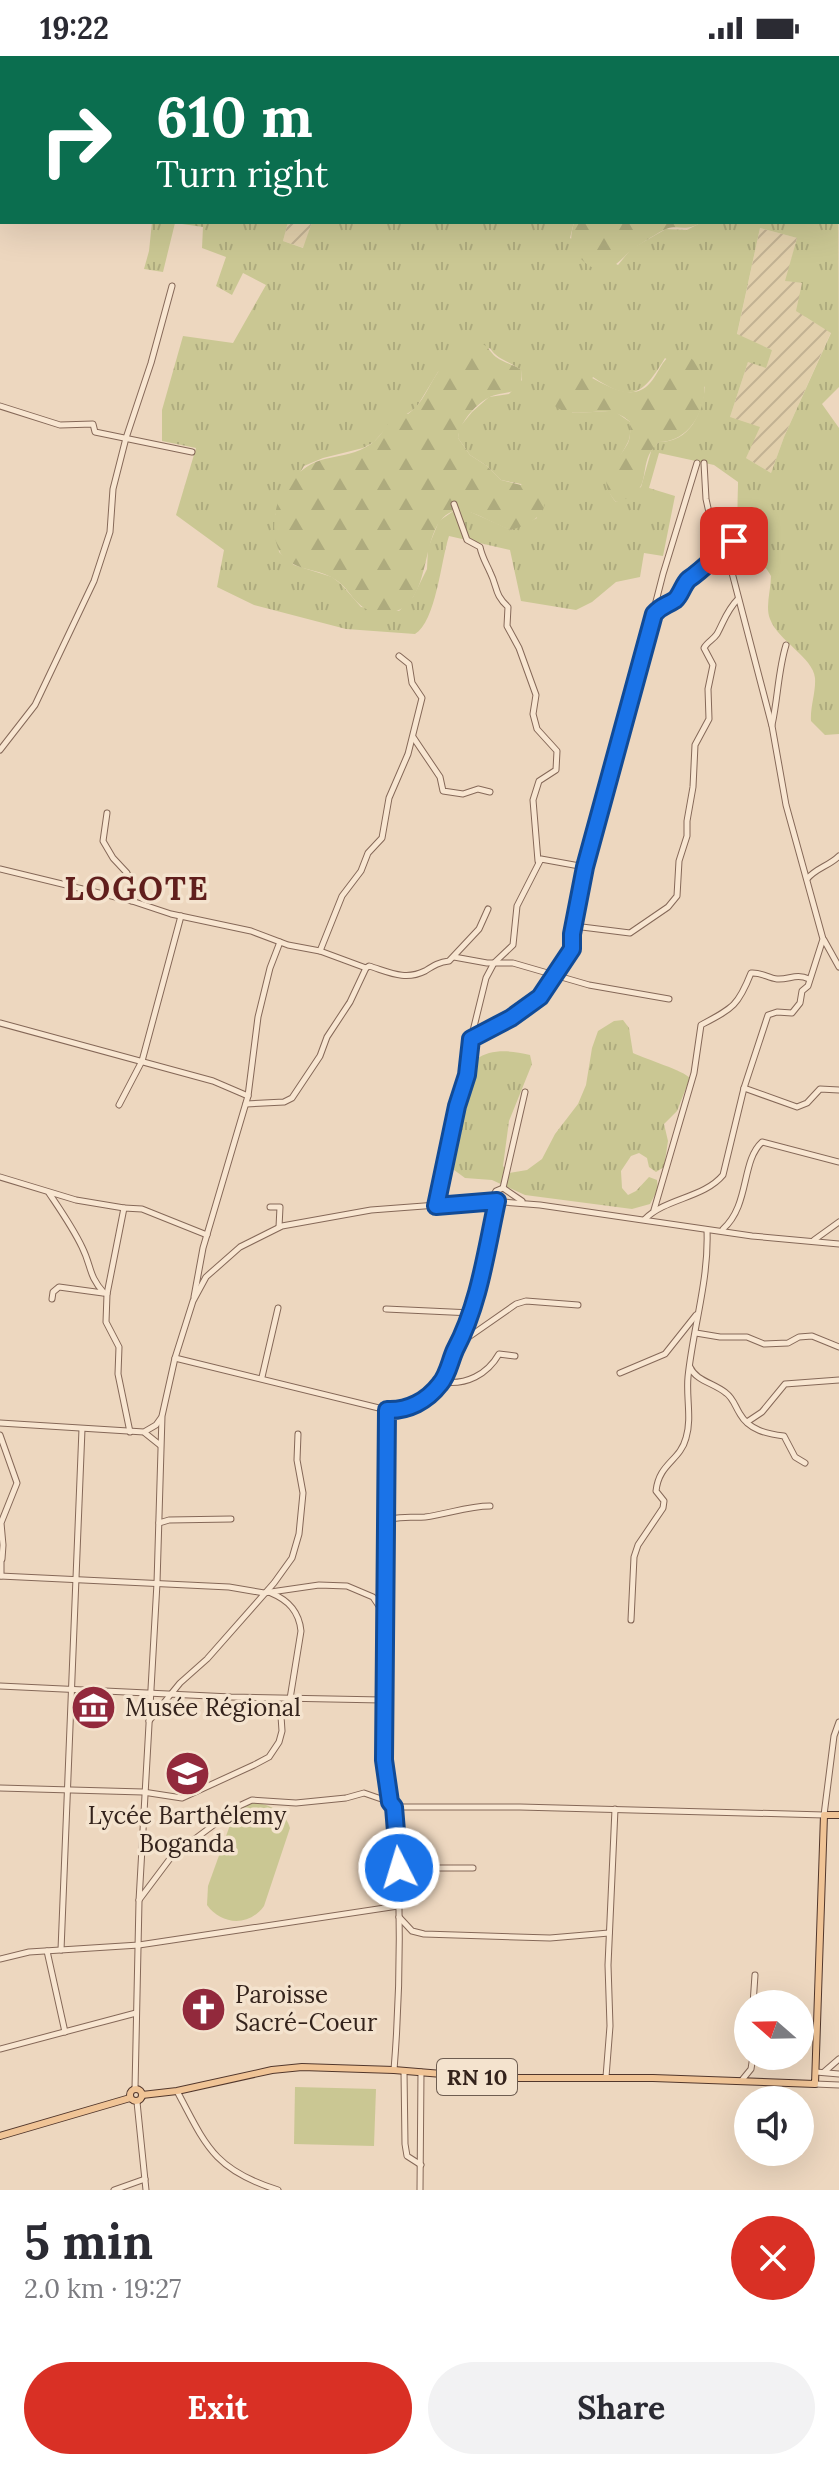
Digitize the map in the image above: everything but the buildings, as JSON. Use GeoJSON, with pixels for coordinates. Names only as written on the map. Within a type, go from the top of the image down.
{"type":"FeatureCollection","features":[{"type":"Feature","properties":{"kind":"main road"},"geometry":{"type":"LineString","coordinates":[[815,2084],[820,2072],[824,1815],[839,1815]]}},
{"type":"Feature","properties":{"kind":"main road","name":"RN 10"},"geometry":{"type":"LineString","coordinates":[[142,2095],[177,2091],[272,2070],[335,2067],[490,2078],[606,2077],[815,2084]]}},
{"type":"Feature","properties":{"kind":"main road"},"geometry":{"type":"LineString","coordinates":[[0,2136],[134,2100],[142,2095],[135,2089],[131,2091],[134,2100]]}},
{"type":"Feature","properties":{"kind":"street"},"geometry":{"type":"LineString","coordinates":[[0,750],[35,705],[94,581],[110,532],[113,489],[126,438],[172,286]]}},
{"type":"Feature","properties":{"kind":"street"},"geometry":{"type":"LineString","coordinates":[[0,406],[60,425],[93,424],[95,432],[192,452]]}},
{"type":"Feature","properties":{"kind":"street"},"geometry":{"type":"LineString","coordinates":[[471,1039],[511,1018],[540,997],[572,949],[585,867],[663,574],[701,463],[712,526],[724,548],[772,726],[786,805],[823,939],[839,967]]}},
{"type":"Feature","properties":{"kind":"street"},"geometry":{"type":"LineString","coordinates":[[436,1206],[486,978],[494,963],[513,945],[517,906],[538,861],[533,800],[539,781],[556,770],[557,751],[537,729],[533,714],[536,695],[519,648],[507,626],[508,607],[497,597],[480,547],[467,540],[454,504]]}},
{"type":"Feature","properties":{"kind":"street"},"geometry":{"type":"LineString","coordinates":[[654,614],[660,605],[676,599],[687,580],[697,576],[739,534]]}},
{"type":"Feature","properties":{"kind":"street"},"geometry":{"type":"LineString","coordinates":[[574,926],[630,933],[668,907],[677,896],[679,861],[687,836],[692,797],[695,745],[709,719],[708,689],[713,665],[704,648],[717,635],[729,608],[738,599]]}},
{"type":"Feature","properties":{"kind":"street"},"geometry":{"type":"LineString","coordinates":[[772,726],[786,645]]}},
{"type":"Feature","properties":{"kind":"street"},"geometry":{"type":"LineString","coordinates":[[320,951],[342,896],[361,871],[368,853],[382,838],[389,798],[408,754],[422,698],[412,683],[409,664],[399,656]]}},
{"type":"Feature","properties":{"kind":"street"},"geometry":{"type":"LineString","coordinates":[[412,736],[440,777],[443,791],[463,794],[478,789],[490,792]]}},
{"type":"Feature","properties":{"kind":"street"},"geometry":{"type":"LineString","coordinates":[[107,813],[103,841],[127,873],[132,901]]}},
{"type":"Feature","properties":{"kind":"street"},"geometry":{"type":"LineString","coordinates":[[807,880],[814,871],[832,863],[839,856]]}},
{"type":"Feature","properties":{"kind":"street"},"geometry":{"type":"LineString","coordinates":[[538,861],[548,859],[585,867]]}},
{"type":"Feature","properties":{"kind":"street"},"geometry":{"type":"LineString","coordinates":[[0,869],[251,931],[403,977],[454,957],[479,929],[488,909]]}},
{"type":"Feature","properties":{"kind":"street"},"geometry":{"type":"LineString","coordinates":[[119,1105],[142,1061],[181,916]]}},
{"type":"Feature","properties":{"kind":"street"},"geometry":{"type":"LineString","coordinates":[[644,1220],[653,1211],[715,1185],[723,1175],[744,1088],[768,1015],[792,1013],[800,1003],[823,939]]}},
{"type":"Feature","properties":{"kind":"street"},"geometry":{"type":"LineString","coordinates":[[135,2089],[143,1792],[157,1583],[162,1416],[207,1235],[248,1096],[258,1017],[280,942]]}},
{"type":"Feature","properties":{"kind":"street"},"geometry":{"type":"LineString","coordinates":[[454,957],[513,963],[589,985],[669,999]]}},
{"type":"Feature","properties":{"kind":"street"},"geometry":{"type":"LineString","coordinates":[[246,1104],[284,1102],[292,1098],[320,1056],[327,1037],[350,1002],[366,968]]}},
{"type":"Feature","properties":{"kind":"street"},"geometry":{"type":"LineString","coordinates":[[653,1211],[694,1073],[701,1025],[735,1005],[742,997],[751,973],[774,979],[793,975],[809,979]]}},
{"type":"Feature","properties":{"kind":"street"},"geometry":{"type":"LineString","coordinates":[[0,1023],[213,1081],[248,1096]]}},
{"type":"Feature","properties":{"kind":"street"},"geometry":{"type":"LineString","coordinates":[[744,1088],[797,1107],[807,1103],[820,1089],[839,1090]]}},
{"type":"Feature","properties":{"kind":"street"},"geometry":{"type":"LineString","coordinates":[[503,1188],[525,1092]]}},
{"type":"Feature","properties":{"kind":"street"},"geometry":{"type":"LineString","coordinates":[[723,1230],[736,1214],[753,1156],[762,1142],[839,1162]]}},
{"type":"Feature","properties":{"kind":"street"},"geometry":{"type":"LineString","coordinates":[[0,1177],[48,1192],[142,1209],[207,1235]]}},
{"type":"Feature","properties":{"kind":"street"},"geometry":{"type":"LineString","coordinates":[[175,1358],[387,1410],[416,1405],[443,1382],[460,1343],[472,1313],[493,1201],[496,1191],[503,1188]]}},
{"type":"Feature","properties":{"kind":"street"},"geometry":{"type":"LineString","coordinates":[[503,1188],[525,1203]]}},
{"type":"Feature","properties":{"kind":"street"},"geometry":{"type":"LineString","coordinates":[[48,1192],[70,1223],[86,1258],[90,1276],[106,1294]]}},
{"type":"Feature","properties":{"kind":"street"},"geometry":{"type":"LineString","coordinates":[[193,1301],[206,1277],[220,1264],[240,1247],[279,1227],[371,1210],[493,1201],[525,1203],[752,1236],[839,1244]]}},
{"type":"Feature","properties":{"kind":"street"},"geometry":{"type":"LineString","coordinates":[[270,1207],[280,1207],[279,1227]]}},
{"type":"Feature","properties":{"kind":"street"},"geometry":{"type":"LineString","coordinates":[[124,1208],[106,1294],[106,1322],[119,1347],[118,1374],[130,1432]]}},
{"type":"Feature","properties":{"kind":"street"},"geometry":{"type":"LineString","coordinates":[[813,1241],[839,1222]]}},
{"type":"Feature","properties":{"kind":"street"},"geometry":{"type":"LineString","coordinates":[[631,1620],[634,1557],[638,1545],[663,1508],[664,1501],[656,1491],[662,1468],[685,1444],[689,1429],[690,1366],[708,1254],[707,1230]]}},
{"type":"Feature","properties":{"kind":"street"},"geometry":{"type":"LineString","coordinates":[[52,1299],[53,1292],[59,1287],[106,1294]]}},
{"type":"Feature","properties":{"kind":"street"},"geometry":{"type":"LineString","coordinates":[[460,1343],[516,1304],[526,1301],[578,1305]]}},
{"type":"Feature","properties":{"kind":"street"},"geometry":{"type":"LineString","coordinates":[[262,1377],[278,1308]]}},
{"type":"Feature","properties":{"kind":"street"},"geometry":{"type":"LineString","coordinates":[[386,1309],[472,1313]]}},
{"type":"Feature","properties":{"kind":"street"},"geometry":{"type":"LineString","coordinates":[[620,1373],[665,1354],[698,1313]]}},
{"type":"Feature","properties":{"kind":"street"},"geometry":{"type":"LineString","coordinates":[[696,1333],[747,1337],[764,1344],[788,1343],[799,1337],[812,1336],[839,1347]]}},
{"type":"Feature","properties":{"kind":"street"},"geometry":{"type":"LineString","coordinates":[[443,1382],[465,1382],[486,1370],[499,1354],[515,1356]]}},
{"type":"Feature","properties":{"kind":"street"},"geometry":{"type":"LineString","coordinates":[[690,1366],[694,1375],[727,1394],[747,1422],[767,1435],[784,1436],[795,1457],[805,1463]]}},
{"type":"Feature","properties":{"kind":"street"},"geometry":{"type":"LineString","coordinates":[[747,1422],[762,1412],[785,1384],[839,1380]]}},
{"type":"Feature","properties":{"kind":"street"},"geometry":{"type":"LineString","coordinates":[[387,1410],[382,1700],[384,1760],[399,1868],[398,2019],[394,2070]]}},
{"type":"Feature","properties":{"kind":"street"},"geometry":{"type":"LineString","coordinates":[[0,1423],[144,1432],[156,1425],[162,1416]]}},
{"type":"Feature","properties":{"kind":"street"},"geometry":{"type":"LineString","coordinates":[[61,1950],[82,1429]]}},
{"type":"Feature","properties":{"kind":"street"},"geometry":{"type":"LineString","coordinates":[[144,1432],[160,1445]]}},
{"type":"Feature","properties":{"kind":"street"},"geometry":{"type":"LineString","coordinates":[[148,1722],[171,1693],[207,1659],[267,1593],[292,1558],[299,1534],[303,1493],[297,1460],[298,1434]]}},
{"type":"Feature","properties":{"kind":"street"},"geometry":{"type":"LineString","coordinates":[[0,1435],[17,1483],[1,1523],[0,1576],[229,1587],[267,1593],[285,1600],[297,1613],[300,1623],[289,1705],[281,1716],[279,1742],[269,1757],[193,1795],[174,1798],[143,1792],[0,1788]]}},
{"type":"Feature","properties":{"kind":"street"},"geometry":{"type":"LineString","coordinates":[[386,1530],[392,1519],[398,1517],[423,1517],[475,1506],[490,1506]]}},
{"type":"Feature","properties":{"kind":"street"},"geometry":{"type":"LineString","coordinates":[[159,1523],[169,1520],[231,1519]]}},
{"type":"Feature","properties":{"kind":"street"},"geometry":{"type":"LineString","coordinates":[[267,1593],[319,1585],[347,1586],[373,1597],[385,1615]]}},
{"type":"Feature","properties":{"kind":"street"},"geometry":{"type":"LineString","coordinates":[[0,1686],[382,1700]]}},
{"type":"Feature","properties":{"kind":"street"},"geometry":{"type":"LineString","coordinates":[[139,1901],[172,1856],[239,1806],[252,1800],[296,1803],[364,1793],[392,1804],[824,1815],[834,1736],[839,1722]]}},
{"type":"Feature","properties":{"kind":"street"},"geometry":{"type":"LineString","coordinates":[[606,2077],[615,1809]]}},
{"type":"Feature","properties":{"kind":"street"},"geometry":{"type":"LineString","coordinates":[[399,1868],[473,1868]]}},
{"type":"Feature","properties":{"kind":"street"},"geometry":{"type":"LineString","coordinates":[[0,1959],[29,1952],[139,1945],[398,1906]]}},
{"type":"Feature","properties":{"kind":"street"},"geometry":{"type":"LineString","coordinates":[[399,1917],[412,1931],[424,1934],[575,1938],[609,1933]]}},
{"type":"Feature","properties":{"kind":"street"},"geometry":{"type":"LineString","coordinates":[[47,1951],[65,2032]]}},
{"type":"Feature","properties":{"kind":"street"},"geometry":{"type":"LineString","coordinates":[[754,1990],[755,1975]]}},
{"type":"Feature","properties":{"kind":"street"},"geometry":{"type":"LineString","coordinates":[[0,2049],[136,2013]]}},
{"type":"Feature","properties":{"kind":"street"},"geometry":{"type":"LineString","coordinates":[[820,2072],[839,2059]]}},
{"type":"Feature","properties":{"kind":"street"},"geometry":{"type":"LineString","coordinates":[[742,2080],[750,2070]]}},
{"type":"Feature","properties":{"kind":"street"},"geometry":{"type":"LineString","coordinates":[[404,2071],[407,2156],[421,2165]]}},
{"type":"Feature","properties":{"kind":"street"},"geometry":{"type":"LineString","coordinates":[[420,2190],[421,2072]]}},
{"type":"Feature","properties":{"kind":"street"},"geometry":{"type":"LineString","coordinates":[[820,2072],[839,2074]]}},
{"type":"Feature","properties":{"kind":"street"},"geometry":{"type":"LineString","coordinates":[[815,2084],[839,2085]]}},
{"type":"Feature","properties":{"kind":"street"},"geometry":{"type":"LineString","coordinates":[[177,2091],[216,2158],[245,2177],[278,2190]]}},
{"type":"Feature","properties":{"kind":"street"},"geometry":{"type":"LineString","coordinates":[[134,2100],[146,2190]]}},
{"type":"Feature","properties":{"kind":"street"},"geometry":{"type":"LineString","coordinates":[[114,2190],[145,2179]]}},
{"type":"Feature","properties":{"kind":"shaded area"},"geometry":{"type":"Polygon","coordinates":[[[287,224],[311,224],[304,248],[283,241],[287,224]]]}},
{"type":"Feature","properties":{"kind":"shaded area"},"geometry":{"type":"Polygon","coordinates":[[[760,228],[797,238],[786,281],[802,283],[805,317],[831,332],[771,473],[746,458],[730,417],[748,362],[772,350],[737,335],[760,228]]]}},
{"type":"Feature","properties":{"kind":"green space"},"geometry":{"type":"Polygon","coordinates":[[[152,224],[175,224],[163,272],[144,269],[152,224]]]}},
{"type":"Feature","properties":{"kind":"green space"},"geometry":{"type":"Polygon","coordinates":[[[182,224],[287,224],[283,241],[303,248],[311,224],[574,224],[570,238],[618,265],[631,249],[666,229],[687,230],[698,224],[838,224],[839,387],[822,404],[839,428],[839,734],[825,735],[811,721],[815,683],[813,670],[780,635],[770,619],[771,576],[749,553],[741,538],[738,482],[714,465],[659,453],[649,488],[675,496],[663,556],[644,553],[640,577],[616,582],[592,602],[576,610],[521,601],[510,550],[449,536],[433,604],[422,627],[415,634],[346,629],[254,605],[217,587],[224,550],[176,515],[196,448],[162,441],[162,410],[183,336],[233,343],[266,285],[243,273],[232,295],[216,286],[226,257],[202,248],[203,227],[182,224]],[[760,228],[737,334],[772,350],[766,368],[748,362],[730,417],[760,427],[746,458],[771,473],[831,333],[796,311],[802,283],[785,281],[797,238],[760,228]],[[490,348],[438,372],[416,408],[388,426],[374,442],[304,466],[275,515],[279,552],[294,565],[332,577],[361,607],[399,611],[413,597],[427,569],[428,548],[439,521],[452,512],[464,509],[511,530],[537,518],[521,484],[501,480],[470,455],[458,438],[459,428],[472,412],[489,397],[509,394],[522,380],[521,370],[490,348]],[[665,358],[650,381],[635,392],[617,390],[593,377],[572,413],[614,411],[630,422],[629,440],[609,479],[608,487],[616,502],[641,487],[652,448],[659,442],[670,441],[686,432],[701,407],[705,387],[665,358]]]}},
{"type":"Feature","properties":{"kind":"green space"},"geometry":{"type":"Polygon","coordinates":[[[574,224],[698,224],[663,230],[605,270],[593,268],[578,256],[571,236],[574,224]]]}},
{"type":"Feature","properties":{"kind":"green space"},"geometry":{"type":"Polygon","coordinates":[[[481,343],[496,357],[521,370],[520,385],[512,392],[494,395],[478,405],[468,415],[458,438],[470,455],[501,480],[541,490],[546,498],[538,516],[511,530],[465,510],[445,516],[435,529],[418,587],[409,603],[394,612],[366,609],[336,580],[296,566],[284,558],[275,536],[275,518],[279,499],[291,481],[312,464],[350,454],[371,444],[398,412],[408,414],[418,405],[442,367],[481,343]]]}},
{"type":"Feature","properties":{"kind":"green space"},"geometry":{"type":"Polygon","coordinates":[[[673,353],[689,357],[699,367],[704,382],[704,398],[699,414],[689,428],[676,438],[659,442],[651,450],[637,492],[616,502],[609,493],[607,477],[628,443],[630,422],[610,412],[577,413],[557,408],[549,399],[552,388],[559,377],[574,369],[612,388],[633,392],[642,390],[673,353]]]}},
{"type":"Feature","properties":{"kind":"green space"},"geometry":{"type":"Polygon","coordinates":[[[623,1020],[629,1028],[633,1053],[690,1078],[677,1111],[664,1124],[668,1141],[664,1167],[656,1172],[649,1167],[647,1158],[639,1153],[631,1156],[621,1171],[622,1188],[628,1195],[649,1177],[657,1180],[658,1189],[650,1204],[632,1209],[525,1195],[492,1180],[465,1178],[450,1167],[450,1157],[461,1126],[461,1087],[470,1065],[477,1059],[486,1054],[507,1051],[530,1055],[532,1064],[509,1121],[503,1166],[509,1173],[527,1170],[542,1159],[555,1134],[578,1104],[586,1085],[598,1031],[614,1021],[623,1020]]]}},
{"type":"Feature","properties":{"kind":"green space"},"geometry":{"type":"Polygon","coordinates":[[[249,1803],[274,1809],[284,1817],[290,1828],[264,1906],[251,1918],[227,1920],[207,1905],[208,1886],[234,1814],[249,1803]]]}},
{"type":"Feature","properties":{"kind":"green space"},"geometry":{"type":"Polygon","coordinates":[[[295,2087],[376,2089],[374,2146],[294,2144],[295,2087]]]}},
{"type":"Feature","properties":{"kind":"place","name":"Musée Régional"},"geometry":{"type":"Point","coordinates":[94,1708]}},
{"type":"Feature","properties":{"kind":"place","name":"Lycée Barthélemy Boganda"},"geometry":{"type":"Point","coordinates":[187,1774]}},
{"type":"Feature","properties":{"kind":"place","name":"Paroisse Sacré-Coeur"},"geometry":{"type":"Point","coordinates":[204,2009]}},
{"type":"Feature","properties":{"kind":"district","name":"LOGOTE"},"geometry":{"type":"Point","coordinates":[137,889]}},
{"type":"Feature","properties":{"kind":"route"},"geometry":{"type":"LineString","coordinates":[[399,1868],[394,1807],[390,1802],[384,1760],[382,1700],[387,1410],[416,1405],[443,1382],[472,1313],[497,1201],[436,1206],[457,1106],[467,1075],[471,1039],[511,1018],[540,997],[572,949],[576,909],[596,822],[654,614],[660,605],[676,599],[687,580],[697,576],[734,541]]}}]}
